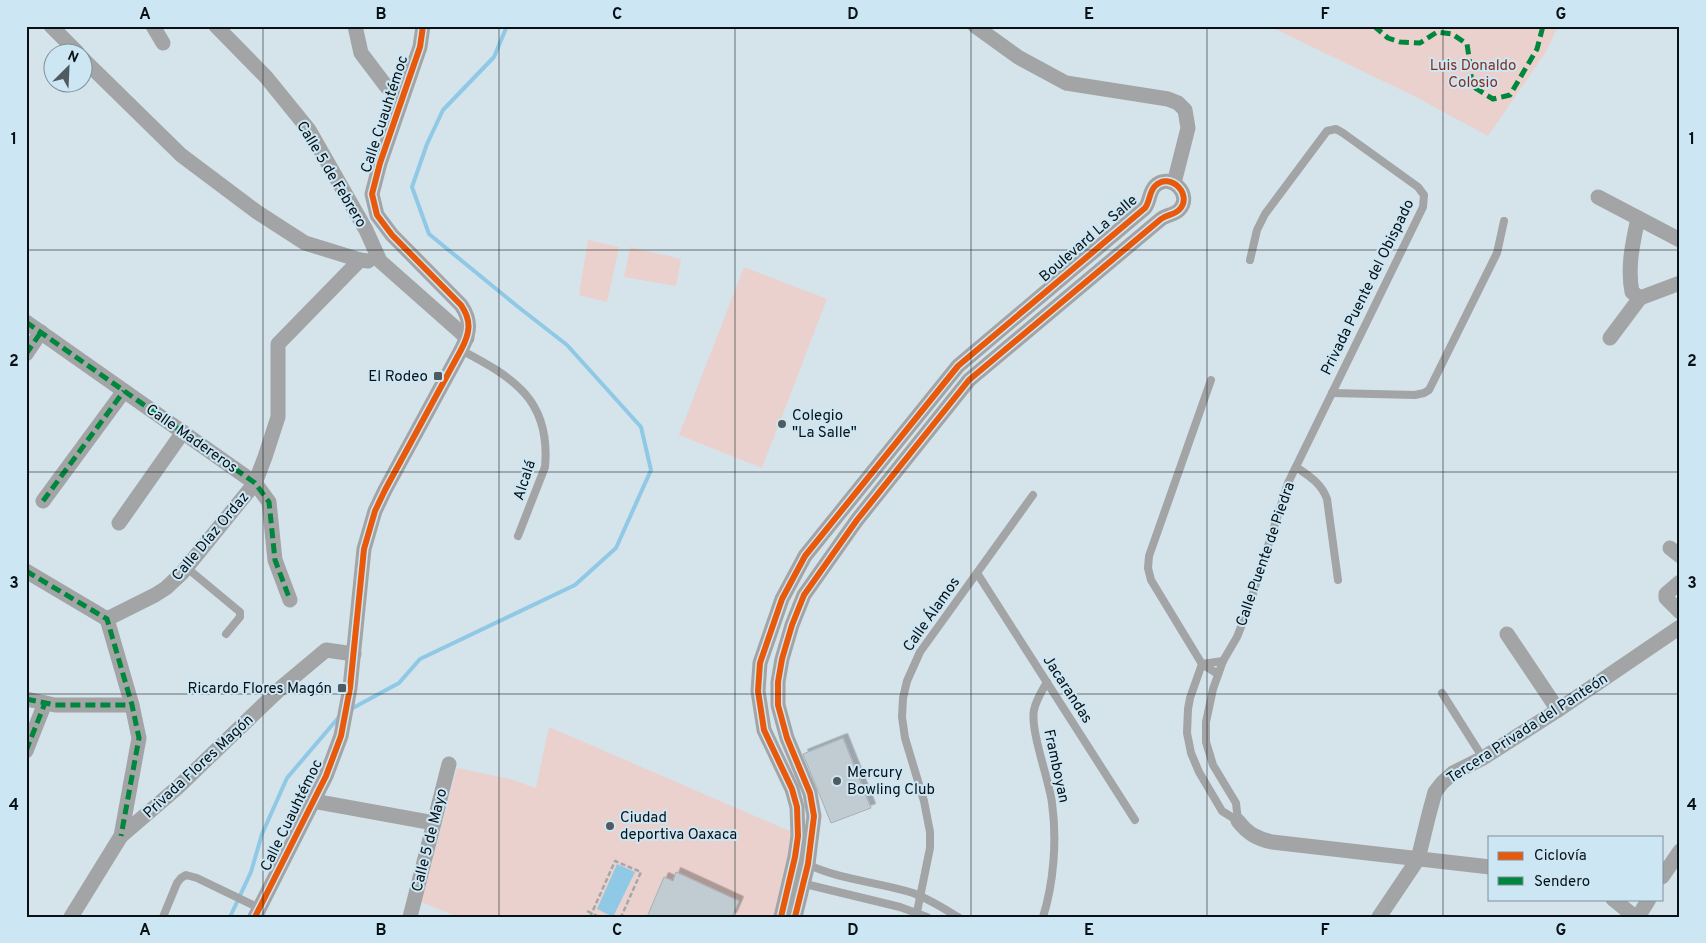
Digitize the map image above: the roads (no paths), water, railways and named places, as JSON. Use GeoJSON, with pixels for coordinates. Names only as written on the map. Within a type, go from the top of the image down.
{"type":"FeatureCollection","features":[{"type":"Feature","properties":{"kind":"street"},"geometry":{"type":"LineString","coordinates":[[51,26],[67,42]]}},
{"type":"Feature","properties":{"kind":"street"},"geometry":{"type":"LineString","coordinates":[[153,26],[163,43]]}},
{"type":"Feature","properties":{"kind":"street","name":"Calle 5 de Febrero"},"geometry":{"type":"LineString","coordinates":[[216,26],[266,77],[309,130],[366,230],[380,261]]}},
{"type":"Feature","properties":{"kind":"street"},"geometry":{"type":"LineString","coordinates":[[355,26],[361,53],[386,86],[402,98]]}},
{"type":"Feature","properties":{"kind":"street","name":"Calle Cuauhtémoc"},"geometry":{"type":"LineString","coordinates":[[255,909],[313,801],[335,753],[345,722],[354,654],[364,549],[375,511],[464,344],[470,326],[461,305],[392,234],[378,215],[372,194],[380,162],[420,47],[423,26]]}},
{"type":"Feature","properties":{"kind":"street"},"geometry":{"type":"LineString","coordinates":[[975,26],[1018,57],[1066,83],[1168,99],[1178,103],[1185,110],[1188,128],[1174,183]]}},
{"type":"Feature","properties":{"kind":"street"},"geometry":{"type":"LineString","coordinates":[[92,68],[181,156],[257,212],[305,243],[360,260],[380,261],[464,344]]}},
{"type":"Feature","properties":{"kind":"street","name":"Boulevard La Salle"},"geometry":{"type":"LineString","coordinates":[[795,917],[797,882],[814,816],[810,792],[787,738],[778,705],[778,682],[782,659],[792,625],[804,595],[857,520],[975,374],[1161,219],[1178,211],[1183,204],[1184,197],[1181,189],[1174,183],[1164,182],[1156,185],[1152,190],[1146,208],[958,366],[805,556],[782,598],[760,663],[758,691],[764,730],[792,788],[797,807],[801,861]]}},
{"type":"Feature","properties":{"kind":"street"},"geometry":{"type":"LineString","coordinates":[[1598,197],[1680,240]]}},
{"type":"Feature","properties":{"kind":"street"},"geometry":{"type":"LineString","coordinates":[[1638,218],[1631,254],[1630,279],[1632,292],[1640,298]]}},
{"type":"Feature","properties":{"kind":"street","name":"Calle Díaz Ordaz"},"geometry":{"type":"LineString","coordinates":[[107,619],[166,588],[187,568],[254,482],[265,457],[278,417],[278,344],[360,260]]}},
{"type":"Feature","properties":{"kind":"street"},"geometry":{"type":"LineString","coordinates":[[1610,338],[1640,298],[1680,283]]}},
{"type":"Feature","properties":{"kind":"street","name":"Calle Madereros"},"geometry":{"type":"LineString","coordinates":[[26,322],[254,482],[269,502],[275,560],[290,600]]}},
{"type":"Feature","properties":{"kind":"street"},"geometry":{"type":"LineString","coordinates":[[26,354],[41,332]]}},
{"type":"Feature","properties":{"kind":"street"},"geometry":{"type":"LineString","coordinates":[[43,501],[124,391]]}},
{"type":"Feature","properties":{"kind":"street"},"geometry":{"type":"LineString","coordinates":[[119,522],[183,432]]}},
{"type":"Feature","properties":{"kind":"street"},"geometry":{"type":"LineString","coordinates":[[26,571],[107,619],[132,705],[139,738],[121,836]]}},
{"type":"Feature","properties":{"kind":"street"},"geometry":{"type":"LineString","coordinates":[[1680,582],[1666,594],[1666,598],[1680,612]]}},
{"type":"Feature","properties":{"kind":"street","name":"Tercera Privada del Panteón"},"geometry":{"type":"LineString","coordinates":[[1418,859],[1428,814],[1436,792],[1442,783],[1453,773],[1483,758],[1558,710],[1680,627]]}},
{"type":"Feature","properties":{"kind":"street"},"geometry":{"type":"LineString","coordinates":[[1507,634],[1558,710]]}},
{"type":"Feature","properties":{"kind":"street","name":"Privada Flores Magón"},"geometry":{"type":"LineString","coordinates":[[71,917],[121,836],[177,788],[282,686],[326,650],[354,654]]}},
{"type":"Feature","properties":{"kind":"street"},"geometry":{"type":"LineString","coordinates":[[26,699],[55,705],[132,705]]}},
{"type":"Feature","properties":{"kind":"street"},"geometry":{"type":"LineString","coordinates":[[26,751],[45,703]]}},
{"type":"Feature","properties":{"kind":"street","name":"Calle 5 de Mayo"},"geometry":{"type":"LineString","coordinates":[[410,917],[448,764]]}},
{"type":"Feature","properties":{"kind":"street"},"geometry":{"type":"LineString","coordinates":[[313,801],[434,823]]}},
{"type":"Feature","properties":{"kind":"street"},"geometry":{"type":"LineString","coordinates":[[1238,821],[1243,828],[1254,836],[1272,842],[1488,867]]}},
{"type":"Feature","properties":{"kind":"street"},"geometry":{"type":"LineString","coordinates":[[1664,874],[1680,851]]}},
{"type":"Feature","properties":{"kind":"street"},"geometry":{"type":"LineString","coordinates":[[1379,917],[1418,859]]}},
{"type":"Feature","properties":{"kind":"street","name":"Boulevard La Salle"},"geometry":{"type":"LineString","coordinates":[[781,917],[797,882]]}},
{"type":"Feature","properties":{"kind":"street"},"geometry":{"type":"LineString","coordinates":[[1614,900],[1637,917],[1648,900]]}},
{"type":"Feature","properties":{"kind":"lane","name":"Privada Puente del Obispado"},"geometry":{"type":"LineString","coordinates":[[1250,260],[1257,230],[1265,214],[1327,131],[1336,129],[1343,133],[1418,187],[1424,194],[1422,208],[1332,393]]}},
{"type":"Feature","properties":{"kind":"lane"},"geometry":{"type":"LineString","coordinates":[[1332,393],[1415,395],[1429,390],[1497,253],[1504,221]]}},
{"type":"Feature","properties":{"kind":"lane","name":"Alcalá"},"geometry":{"type":"LineString","coordinates":[[464,344],[520,386],[537,411],[541,425],[545,447],[545,468],[518,536]]}},
{"type":"Feature","properties":{"kind":"lane"},"geometry":{"type":"LineString","coordinates":[[1211,380],[1148,563],[1151,580],[1202,664],[1218,674]]}},
{"type":"Feature","properties":{"kind":"lane","name":"Calle Puente de Piedra"},"geometry":{"type":"LineString","coordinates":[[1238,821],[1236,803],[1213,765],[1206,742],[1208,707],[1223,661],[1237,637],[1248,609],[1283,495],[1332,393]]}},
{"type":"Feature","properties":{"kind":"lane"},"geometry":{"type":"LineString","coordinates":[[1296,466],[1323,490],[1338,580]]}},
{"type":"Feature","properties":{"kind":"lane","name":"Calle Álamos"},"geometry":{"type":"LineString","coordinates":[[916,912],[930,848],[930,832],[924,801],[905,738],[902,698],[906,681],[920,652],[1032,495]]}},
{"type":"Feature","properties":{"kind":"lane"},"geometry":{"type":"LineString","coordinates":[[187,568],[240,612],[240,617],[226,634]]}},
{"type":"Feature","properties":{"kind":"lane","name":"Jacarandas"},"geometry":{"type":"LineString","coordinates":[[977,572],[1135,820]]}},
{"type":"Feature","properties":{"kind":"lane"},"geometry":{"type":"LineString","coordinates":[[1202,664],[1223,661]]}},
{"type":"Feature","properties":{"kind":"lane"},"geometry":{"type":"LineString","coordinates":[[1202,664],[1188,709],[1187,733],[1189,743],[1199,772],[1222,811],[1238,821]]}},
{"type":"Feature","properties":{"kind":"lane","name":"Framboyan"},"geometry":{"type":"LineString","coordinates":[[1043,917],[1050,894],[1053,870],[1054,821],[1050,790],[1033,719],[1037,700],[1047,682]]}},
{"type":"Feature","properties":{"kind":"lane"},"geometry":{"type":"LineString","coordinates":[[1442,693],[1483,758]]}},
{"type":"Feature","properties":{"kind":"lane"},"geometry":{"type":"LineString","coordinates":[[801,861],[824,871],[920,896],[958,917]]}},
{"type":"Feature","properties":{"kind":"lane"},"geometry":{"type":"LineString","coordinates":[[163,917],[177,883],[180,878],[186,875],[197,878],[228,893],[255,909]]}},
{"type":"Feature","properties":{"kind":"lane"},"geometry":{"type":"LineString","coordinates":[[797,882],[916,912],[927,917]]}},
{"type":"Feature","properties":{"kind":"water"},"geometry":{"type":"Polygon","coordinates":[[[617,864],[635,872],[613,917],[597,909],[617,864]]]}},
{"type":"Feature","properties":{"kind":"waterway"},"geometry":{"type":"LineString","coordinates":[[351,709],[399,683],[420,659],[575,585],[616,548],[651,470],[641,427],[567,345],[429,234],[412,187],[427,144],[443,110],[494,57],[507,26]]}},
{"type":"Feature","properties":{"kind":"waterway"},"geometry":{"type":"LineString","coordinates":[[230,917],[251,872],[262,834],[287,778],[339,717]]}},
{"type":"Feature","properties":{"kind":"place","name":"El Rodeo"},"geometry":{"type":"Point","coordinates":[438,376]}},
{"type":"Feature","properties":{"kind":"place","name":"Colegio \"La Salle\""},"geometry":{"type":"Point","coordinates":[782,424]}},
{"type":"Feature","properties":{"kind":"place","name":"Ricardo Flores Magón"},"geometry":{"type":"Point","coordinates":[342,688]}},
{"type":"Feature","properties":{"kind":"place","name":"Mercury Bowling Club"},"geometry":{"type":"Point","coordinates":[837,781]}},
{"type":"Feature","properties":{"kind":"place","name":"Ciudad deportiva Oaxaca"},"geometry":{"type":"Point","coordinates":[610,826]}},
{"type":"Feature","properties":{"kind":"park label","name":"Luis Donaldo Colosio"},"geometry":{"type":"Point","coordinates":[1473,74]}}]}
